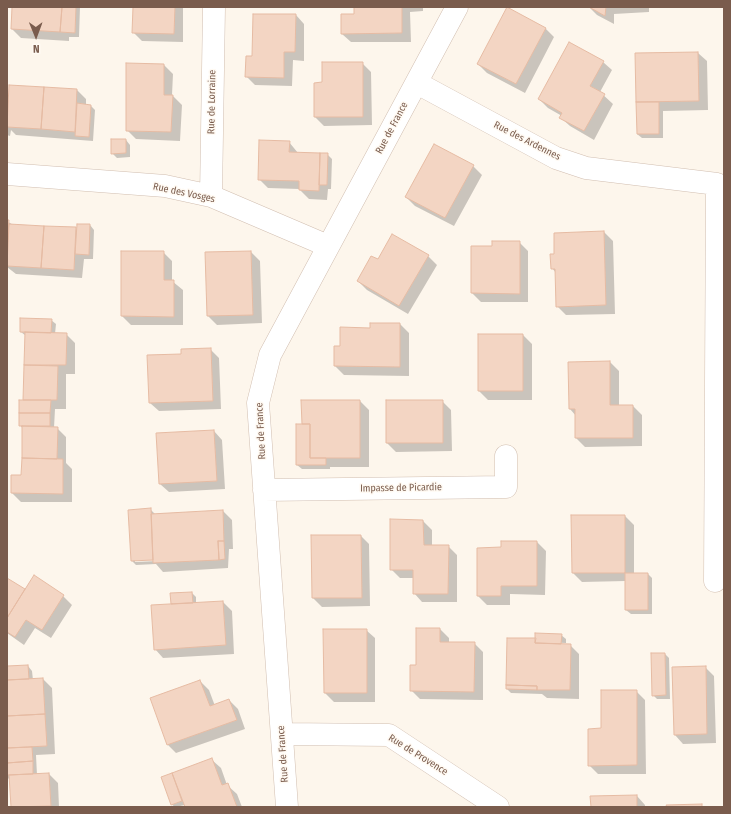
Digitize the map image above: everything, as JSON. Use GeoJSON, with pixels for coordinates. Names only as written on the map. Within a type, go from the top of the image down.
{"type":"FeatureCollection","features":[{"type":"Feature","properties":{"kind":"street","name":"Rue de Lorraine"},"geometry":{"type":"LineString","coordinates":[[210,196],[214,7]]}},
{"type":"Feature","properties":{"kind":"street","name":"Rue de France"},"geometry":{"type":"LineString","coordinates":[[287,807],[258,403],[270,355],[457,7]]}},
{"type":"Feature","properties":{"kind":"street","name":"Rue des Ardennes"},"geometry":{"type":"LineString","coordinates":[[416,83],[556,158],[586,168],[717,184],[715,581]]}},
{"type":"Feature","properties":{"kind":"street","name":"Rue des Vosges"},"geometry":{"type":"LineString","coordinates":[[7,174],[165,186],[210,196],[328,246]]}},
{"type":"Feature","properties":{"kind":"street","name":"Impasse de Picardie"},"geometry":{"type":"LineString","coordinates":[[264,490],[506,487],[506,456]]}},
{"type":"Feature","properties":{"kind":"street","name":"Rue de Provence"},"geometry":{"type":"LineString","coordinates":[[282,734],[389,735],[498,807]]}},
{"type":"Feature","properties":{"kind":"building"},"geometry":{"type":"Polygon","coordinates":[[[12,7],[62,7],[60,32],[11,29],[12,7]]]}},
{"type":"Feature","properties":{"kind":"building"},"geometry":{"type":"Polygon","coordinates":[[[62,7],[76,7],[75,33],[60,32],[62,7]]]}},
{"type":"Feature","properties":{"kind":"building"},"geometry":{"type":"Polygon","coordinates":[[[133,7],[175,7],[174,34],[132,33],[133,7]]]}},
{"type":"Feature","properties":{"kind":"building"},"geometry":{"type":"Polygon","coordinates":[[[354,7],[402,7],[402,33],[341,34],[341,14],[354,14],[354,7]]]}},
{"type":"Feature","properties":{"kind":"building"},"geometry":{"type":"Polygon","coordinates":[[[507,7],[546,28],[516,84],[477,64],[507,7]]]}},
{"type":"Feature","properties":{"kind":"building"},"geometry":{"type":"Polygon","coordinates":[[[589,7],[606,7],[605,16],[589,7]]]}},
{"type":"Feature","properties":{"kind":"building"},"geometry":{"type":"Polygon","coordinates":[[[253,14],[296,14],[295,52],[284,52],[284,78],[245,77],[246,56],[252,56],[253,14]]]}},
{"type":"Feature","properties":{"kind":"building"},"geometry":{"type":"Polygon","coordinates":[[[569,42],[604,61],[590,86],[605,94],[584,131],[559,118],[562,113],[538,99],[569,42]]]}},
{"type":"Feature","properties":{"kind":"building"},"geometry":{"type":"Polygon","coordinates":[[[698,52],[699,101],[636,102],[635,53],[698,52]]]}},
{"type":"Feature","properties":{"kind":"building"},"geometry":{"type":"Polygon","coordinates":[[[322,62],[363,62],[363,117],[314,117],[314,83],[322,82],[322,62]]]}},
{"type":"Feature","properties":{"kind":"building"},"geometry":{"type":"Polygon","coordinates":[[[126,63],[164,64],[164,95],[173,95],[171,132],[126,131],[126,63]]]}},
{"type":"Feature","properties":{"kind":"building"},"geometry":{"type":"Polygon","coordinates":[[[9,85],[44,87],[41,129],[7,127],[9,85]]]}},
{"type":"Feature","properties":{"kind":"building"},"geometry":{"type":"Polygon","coordinates":[[[44,87],[77,89],[75,132],[41,129],[44,87]]]}},
{"type":"Feature","properties":{"kind":"building"},"geometry":{"type":"Polygon","coordinates":[[[636,102],[659,102],[659,134],[637,134],[636,102]]]}},
{"type":"Feature","properties":{"kind":"building"},"geometry":{"type":"Polygon","coordinates":[[[77,103],[91,105],[89,137],[75,136],[77,103]]]}},
{"type":"Feature","properties":{"kind":"building"},"geometry":{"type":"Polygon","coordinates":[[[111,139],[126,139],[126,153],[111,154],[111,139]]]}},
{"type":"Feature","properties":{"kind":"building"},"geometry":{"type":"Polygon","coordinates":[[[259,140],[290,141],[289,152],[320,153],[319,191],[299,190],[299,181],[258,180],[259,140]]]}},
{"type":"Feature","properties":{"kind":"building"},"geometry":{"type":"Polygon","coordinates":[[[434,144],[474,165],[445,218],[405,197],[434,144]]]}},
{"type":"Feature","properties":{"kind":"building"},"geometry":{"type":"Polygon","coordinates":[[[320,153],[328,153],[327,185],[319,185],[320,153]]]}},
{"type":"Feature","properties":{"kind":"building"},"geometry":{"type":"Polygon","coordinates":[[[7,220],[9,220],[7,250],[7,220]]]}},
{"type":"Feature","properties":{"kind":"building"},"geometry":{"type":"Polygon","coordinates":[[[9,224],[44,226],[41,268],[7,266],[9,224]]]}},
{"type":"Feature","properties":{"kind":"building"},"geometry":{"type":"Polygon","coordinates":[[[77,224],[90,224],[89,255],[75,254],[77,224]]]}},
{"type":"Feature","properties":{"kind":"building"},"geometry":{"type":"Polygon","coordinates":[[[44,226],[76,227],[74,270],[41,268],[44,226]]]}},
{"type":"Feature","properties":{"kind":"building"},"geometry":{"type":"Polygon","coordinates":[[[604,231],[606,305],[556,307],[555,269],[551,269],[550,254],[554,254],[554,233],[604,231]]]}},
{"type":"Feature","properties":{"kind":"building"},"geometry":{"type":"Polygon","coordinates":[[[392,234],[429,255],[399,306],[357,281],[371,256],[378,259],[392,234]]]}},
{"type":"Feature","properties":{"kind":"building"},"geometry":{"type":"Polygon","coordinates":[[[492,241],[520,241],[520,294],[471,293],[471,246],[492,246],[492,241]]]}},
{"type":"Feature","properties":{"kind":"building"},"geometry":{"type":"Polygon","coordinates":[[[121,251],[164,251],[164,280],[174,280],[174,317],[121,316],[121,251]]]}},
{"type":"Feature","properties":{"kind":"building"},"geometry":{"type":"Polygon","coordinates":[[[251,251],[253,315],[207,316],[205,252],[251,251]]]}},
{"type":"Feature","properties":{"kind":"building"},"geometry":{"type":"Polygon","coordinates":[[[20,318],[52,319],[51,333],[20,332],[20,318]]]}},
{"type":"Feature","properties":{"kind":"building"},"geometry":{"type":"Polygon","coordinates":[[[370,323],[400,323],[400,367],[334,366],[334,346],[340,346],[340,327],[370,328],[370,323]]]}},
{"type":"Feature","properties":{"kind":"building"},"geometry":{"type":"Polygon","coordinates":[[[25,332],[67,333],[66,365],[24,365],[25,332]]]}},
{"type":"Feature","properties":{"kind":"building"},"geometry":{"type":"Polygon","coordinates":[[[478,334],[523,334],[523,391],[478,391],[478,334]]]}},
{"type":"Feature","properties":{"kind":"building"},"geometry":{"type":"Polygon","coordinates":[[[211,348],[213,401],[149,403],[147,355],[181,354],[181,349],[211,348]]]}},
{"type":"Feature","properties":{"kind":"building"},"geometry":{"type":"Polygon","coordinates":[[[610,361],[610,405],[633,405],[633,438],[575,438],[575,409],[569,409],[568,362],[610,361]]]}},
{"type":"Feature","properties":{"kind":"building"},"geometry":{"type":"Polygon","coordinates":[[[24,365],[58,366],[57,400],[23,400],[24,365]]]}},
{"type":"Feature","properties":{"kind":"building"},"geometry":{"type":"Polygon","coordinates":[[[19,400],[51,400],[50,413],[19,413],[19,400]]]}},
{"type":"Feature","properties":{"kind":"building"},"geometry":{"type":"Polygon","coordinates":[[[301,400],[360,400],[360,458],[310,458],[310,424],[302,424],[301,400]]]}},
{"type":"Feature","properties":{"kind":"building"},"geometry":{"type":"Polygon","coordinates":[[[386,400],[443,400],[443,443],[386,443],[386,400]]]}},
{"type":"Feature","properties":{"kind":"building"},"geometry":{"type":"Polygon","coordinates":[[[19,413],[50,413],[50,426],[19,426],[19,413]]]}},
{"type":"Feature","properties":{"kind":"building"},"geometry":{"type":"Polygon","coordinates":[[[296,424],[310,424],[310,458],[326,458],[326,465],[296,465],[296,424]]]}},
{"type":"Feature","properties":{"kind":"building"},"geometry":{"type":"Polygon","coordinates":[[[22,426],[58,427],[57,459],[22,458],[22,426]]]}},
{"type":"Feature","properties":{"kind":"building"},"geometry":{"type":"Polygon","coordinates":[[[214,430],[217,481],[159,484],[156,433],[214,430]]]}},
{"type":"Feature","properties":{"kind":"building"},"geometry":{"type":"Polygon","coordinates":[[[22,458],[63,459],[63,494],[11,493],[11,475],[21,475],[22,458]]]}},
{"type":"Feature","properties":{"kind":"building"},"geometry":{"type":"Polygon","coordinates":[[[151,508],[153,560],[131,561],[128,510],[151,508]]]}},
{"type":"Feature","properties":{"kind":"building"},"geometry":{"type":"Polygon","coordinates":[[[223,510],[224,541],[218,541],[219,560],[153,563],[151,514],[223,510]]]}},
{"type":"Feature","properties":{"kind":"building"},"geometry":{"type":"Polygon","coordinates":[[[571,515],[625,515],[625,573],[572,573],[571,515]]]}},
{"type":"Feature","properties":{"kind":"building"},"geometry":{"type":"Polygon","coordinates":[[[390,519],[423,520],[424,545],[449,545],[448,594],[413,594],[413,570],[390,570],[390,519]]]}},
{"type":"Feature","properties":{"kind":"building"},"geometry":{"type":"Polygon","coordinates":[[[311,535],[361,535],[362,598],[312,598],[311,535]]]}},
{"type":"Feature","properties":{"kind":"building"},"geometry":{"type":"Polygon","coordinates":[[[218,541],[224,541],[225,559],[219,560],[218,541]]]}},
{"type":"Feature","properties":{"kind":"building"},"geometry":{"type":"Polygon","coordinates":[[[501,541],[537,541],[537,586],[501,586],[501,596],[477,596],[477,548],[501,547],[501,541]]]}},
{"type":"Feature","properties":{"kind":"building"},"geometry":{"type":"Polygon","coordinates":[[[625,573],[648,573],[648,610],[625,610],[625,573]]]}},
{"type":"Feature","properties":{"kind":"building"},"geometry":{"type":"Polygon","coordinates":[[[34,575],[64,595],[42,630],[26,620],[15,637],[7,632],[7,618],[34,575]]]}},
{"type":"Feature","properties":{"kind":"building"},"geometry":{"type":"Polygon","coordinates":[[[7,578],[25,589],[7,618],[7,578]]]}},
{"type":"Feature","properties":{"kind":"building"},"geometry":{"type":"Polygon","coordinates":[[[192,592],[193,603],[171,604],[170,593],[192,592]]]}},
{"type":"Feature","properties":{"kind":"building"},"geometry":{"type":"Polygon","coordinates":[[[223,601],[226,645],[154,650],[151,605],[223,601]]]}},
{"type":"Feature","properties":{"kind":"building"},"geometry":{"type":"Polygon","coordinates":[[[416,628],[440,628],[440,642],[475,642],[474,692],[410,691],[410,665],[416,665],[416,628]]]}},
{"type":"Feature","properties":{"kind":"building"},"geometry":{"type":"Polygon","coordinates":[[[323,629],[367,629],[367,693],[324,693],[323,629]]]}},
{"type":"Feature","properties":{"kind":"building"},"geometry":{"type":"Polygon","coordinates":[[[535,633],[562,634],[561,644],[535,643],[535,633]]]}},
{"type":"Feature","properties":{"kind":"building"},"geometry":{"type":"Polygon","coordinates":[[[507,638],[536,638],[535,643],[571,644],[570,690],[537,690],[537,686],[506,685],[507,638]]]}},
{"type":"Feature","properties":{"kind":"building"},"geometry":{"type":"Polygon","coordinates":[[[651,653],[665,653],[666,695],[652,696],[651,653]]]}},
{"type":"Feature","properties":{"kind":"building"},"geometry":{"type":"Polygon","coordinates":[[[28,665],[29,679],[7,680],[7,666],[28,665]]]}},
{"type":"Feature","properties":{"kind":"building"},"geometry":{"type":"Polygon","coordinates":[[[706,666],[707,734],[674,735],[672,667],[706,666]]]}},
{"type":"Feature","properties":{"kind":"building"},"geometry":{"type":"Polygon","coordinates":[[[43,678],[45,714],[7,716],[7,680],[43,678]]]}},
{"type":"Feature","properties":{"kind":"building"},"geometry":{"type":"Polygon","coordinates":[[[200,680],[210,706],[229,699],[237,720],[167,745],[150,698],[200,680]]]}},
{"type":"Feature","properties":{"kind":"building"},"geometry":{"type":"Polygon","coordinates":[[[506,685],[537,686],[537,690],[506,689],[506,685]]]}},
{"type":"Feature","properties":{"kind":"building"},"geometry":{"type":"Polygon","coordinates":[[[601,690],[637,690],[637,765],[588,766],[588,729],[601,728],[601,690]]]}},
{"type":"Feature","properties":{"kind":"building"},"geometry":{"type":"Polygon","coordinates":[[[45,714],[47,746],[7,748],[7,716],[45,714]]]}},
{"type":"Feature","properties":{"kind":"building"},"geometry":{"type":"Polygon","coordinates":[[[32,747],[33,761],[7,763],[7,748],[32,747]]]}},
{"type":"Feature","properties":{"kind":"building"},"geometry":{"type":"Polygon","coordinates":[[[212,758],[222,785],[228,783],[237,807],[185,807],[172,773],[212,758]]]}},
{"type":"Feature","properties":{"kind":"building"},"geometry":{"type":"Polygon","coordinates":[[[33,761],[33,774],[7,775],[7,763],[33,761]]]}},
{"type":"Feature","properties":{"kind":"building"},"geometry":{"type":"Polygon","coordinates":[[[49,773],[51,806],[11,807],[9,775],[49,773]]]}},
{"type":"Feature","properties":{"kind":"building"},"geometry":{"type":"Polygon","coordinates":[[[172,773],[182,801],[171,805],[161,777],[172,773]]]}},
{"type":"Feature","properties":{"kind":"building"},"geometry":{"type":"Polygon","coordinates":[[[637,795],[637,807],[591,807],[590,796],[637,795]]]}},
{"type":"Feature","properties":{"kind":"building"},"geometry":{"type":"Polygon","coordinates":[[[702,804],[702,807],[667,807],[666,805],[702,804]]]}}]}
